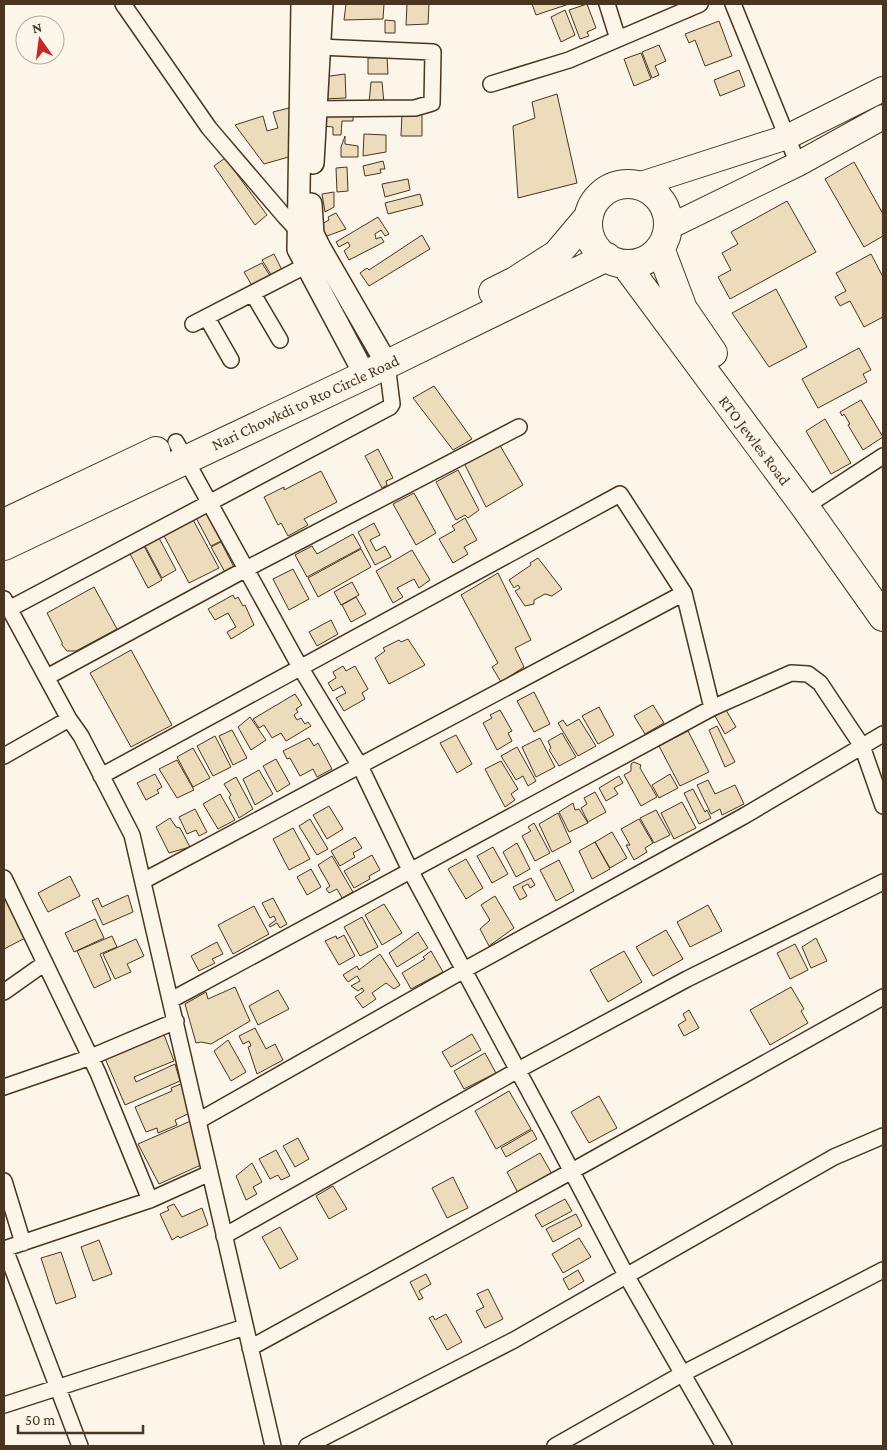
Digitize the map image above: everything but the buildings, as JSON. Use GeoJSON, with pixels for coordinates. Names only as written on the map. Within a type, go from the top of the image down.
{"type":"FeatureCollection","features":[{"type":"Feature","properties":{"kind":"highway"},"geometry":{"type":"LineString","coordinates":[[625,184],[638,185],[650,190],[666,210],[664,238],[651,257],[638,262],[616,260],[592,242],[588,230],[589,216],[593,204],[612,187],[625,184]]}},
{"type":"Feature","properties":{"kind":"highway"},"geometry":{"type":"LineString","coordinates":[[519,289],[557,254],[589,216]]}},
{"type":"Feature","properties":{"kind":"highway","name":"RTO Jewles Road"},"geometry":{"type":"LineString","coordinates":[[664,238],[684,309],[883,599]]}},
{"type":"Feature","properties":{"kind":"highway","name":"RTO Jewles Road"},"geometry":{"type":"LineString","coordinates":[[616,260],[805,507],[883,617]]}},
{"type":"Feature","properties":{"kind":"highway","name":"Nari Chowkdi to Rto Circle Road"},"geometry":{"type":"LineString","coordinates":[[4,546],[181,450],[376,367],[455,321],[519,289],[616,260]]}},
{"type":"Feature","properties":{"kind":"highway"},"geometry":{"type":"LineString","coordinates":[[4,523],[181,450]]}},
{"type":"Feature","properties":{"kind":"main road"},"geometry":{"type":"LineString","coordinates":[[638,185],[787,137],[883,89]]}},
{"type":"Feature","properties":{"kind":"main road"},"geometry":{"type":"LineString","coordinates":[[664,238],[883,117]]}},
{"type":"Feature","properties":{"kind":"street"},"geometry":{"type":"LineString","coordinates":[[123,4],[209,128],[306,233],[376,367],[392,404],[390,407],[211,504],[6,604],[69,719],[81,736],[132,835],[273,1446]]}},
{"type":"Feature","properties":{"kind":"street"},"geometry":{"type":"LineString","coordinates":[[302,4],[308,109],[310,211],[306,233],[298,249],[376,367]]}},
{"type":"Feature","properties":{"kind":"street"},"geometry":{"type":"LineString","coordinates":[[308,109],[319,47],[322,4]]}},
{"type":"Feature","properties":{"kind":"street"},"geometry":{"type":"LineString","coordinates":[[607,4],[618,39]]}},
{"type":"Feature","properties":{"kind":"street"},"geometry":{"type":"LineString","coordinates":[[491,84],[569,60],[700,4]]}},
{"type":"Feature","properties":{"kind":"street"},"geometry":{"type":"LineString","coordinates":[[733,4],[798,164]]}},
{"type":"Feature","properties":{"kind":"street"},"geometry":{"type":"LineString","coordinates":[[308,109],[415,108],[432,103],[433,52],[319,47]]}},
{"type":"Feature","properties":{"kind":"street"},"geometry":{"type":"LineString","coordinates":[[231,360],[200,321],[307,265]]}},
{"type":"Feature","properties":{"kind":"street"},"geometry":{"type":"LineString","coordinates":[[252,294],[280,340]]}},
{"type":"Feature","properties":{"kind":"street"},"geometry":{"type":"LineString","coordinates":[[47,677],[246,569],[519,427]]}},
{"type":"Feature","properties":{"kind":"street"},"geometry":{"type":"LineString","coordinates":[[181,450],[300,667],[360,766],[410,870],[626,1275],[724,1446]]}},
{"type":"Feature","properties":{"kind":"street"},"geometry":{"type":"LineString","coordinates":[[814,501],[883,457]]}},
{"type":"Feature","properties":{"kind":"street"},"geometry":{"type":"LineString","coordinates":[[101,776],[620,494],[684,593],[712,708]]}},
{"type":"Feature","properties":{"kind":"street"},"geometry":{"type":"LineString","coordinates":[[143,881],[684,593]]}},
{"type":"Feature","properties":{"kind":"street"},"geometry":{"type":"LineString","coordinates":[[171,1000],[712,708],[792,673],[808,674],[820,683],[862,746],[883,806]]}},
{"type":"Feature","properties":{"kind":"street"},"geometry":{"type":"LineString","coordinates":[[4,756],[69,719]]}},
{"type":"Feature","properties":{"kind":"street"},"geometry":{"type":"LineString","coordinates":[[198,1121],[464,970],[744,816],[883,734]]}},
{"type":"Feature","properties":{"kind":"street"},"geometry":{"type":"LineString","coordinates":[[4,878],[90,1057],[150,1200]]}},
{"type":"Feature","properties":{"kind":"street"},"geometry":{"type":"LineString","coordinates":[[224,1236],[518,1070],[687,979],[883,882]]}},
{"type":"Feature","properties":{"kind":"street"},"geometry":{"type":"LineString","coordinates":[[4,992],[45,964]]}},
{"type":"Feature","properties":{"kind":"street"},"geometry":{"type":"LineString","coordinates":[[250,1348],[883,997]]}},
{"type":"Feature","properties":{"kind":"street"},"geometry":{"type":"LineString","coordinates":[[4,1087],[90,1057],[176,1021]]}},
{"type":"Feature","properties":{"kind":"street"},"geometry":{"type":"LineString","coordinates":[[307,1446],[514,1340],[834,1157],[883,1136]]}},
{"type":"Feature","properties":{"kind":"street"},"geometry":{"type":"LineString","coordinates":[[80,1446],[56,1388],[4,1249],[150,1200],[210,1173]]}},
{"type":"Feature","properties":{"kind":"street"},"geometry":{"type":"LineString","coordinates":[[4,1181],[22,1243]]}},
{"type":"Feature","properties":{"kind":"street"},"geometry":{"type":"LineString","coordinates":[[555,1446],[682,1374],[883,1270]]}},
{"type":"Feature","properties":{"kind":"street"},"geometry":{"type":"LineString","coordinates":[[4,1405],[245,1327]]}}]}
